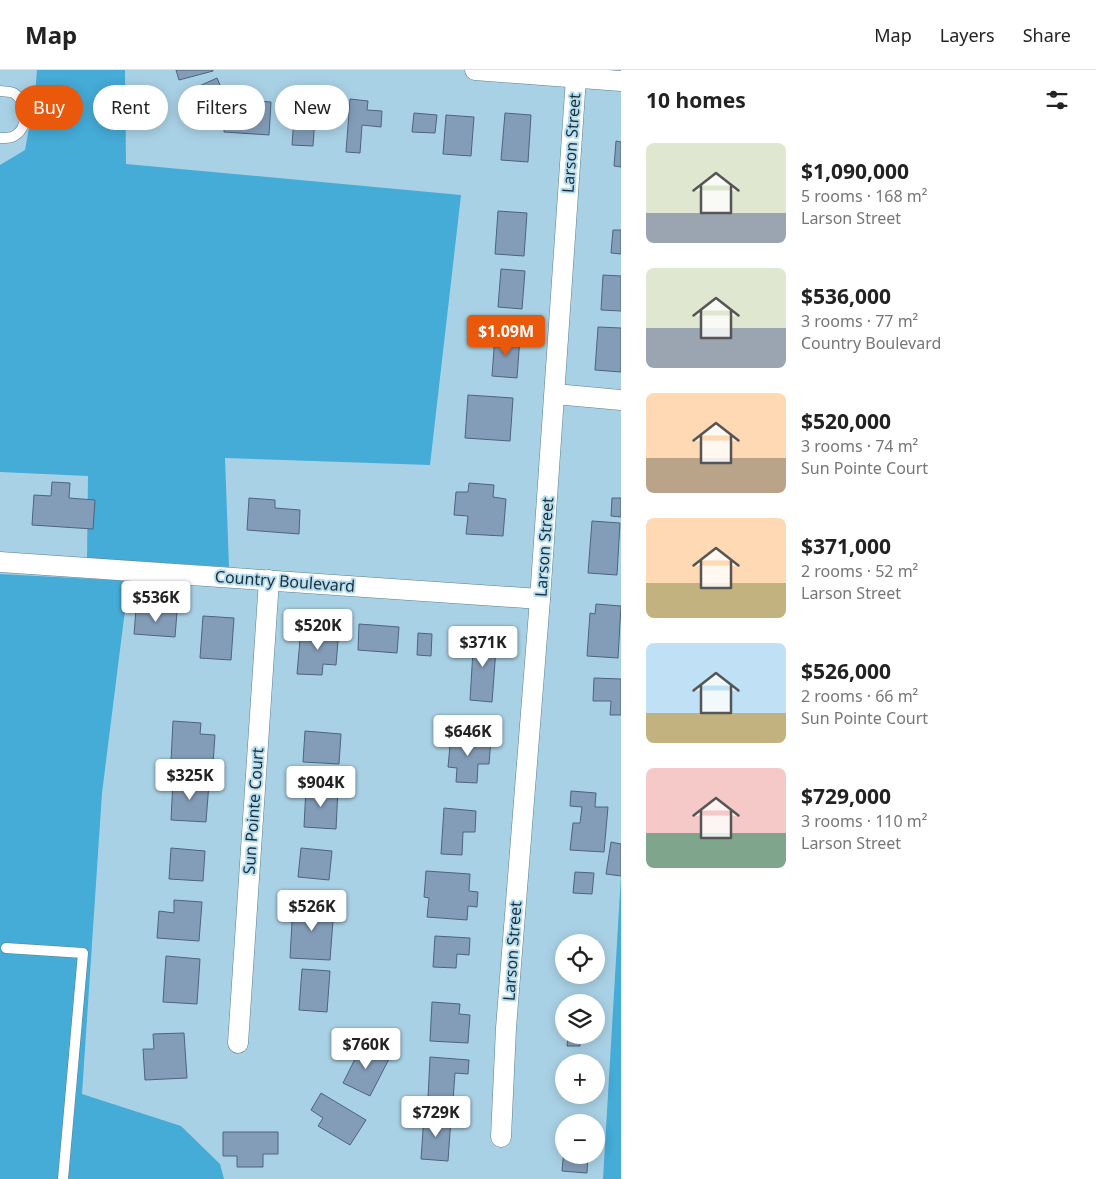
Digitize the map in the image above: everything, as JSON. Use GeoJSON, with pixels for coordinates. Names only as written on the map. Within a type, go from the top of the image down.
{"type":"FeatureCollection","features":[{"type":"Feature","properties":{"kind":"street"},"geometry":{"type":"LineString","coordinates":[[475,70],[621,81]]}},
{"type":"Feature","properties":{"kind":"street","name":"Larson Street"},"geometry":{"type":"LineString","coordinates":[[501,1137],[506,1028],[540,599],[576,78]]}},
{"type":"Feature","properties":{"kind":"street"},"geometry":{"type":"LineString","coordinates":[[555,394],[621,400]]}},
{"type":"Feature","properties":{"kind":"street","name":"Country Boulevard"},"geometry":{"type":"LineString","coordinates":[[0,562],[540,599]]}},
{"type":"Feature","properties":{"kind":"street","name":"Sun Pointe Court"},"geometry":{"type":"LineString","coordinates":[[238,1043],[269,580]]}},
{"type":"Feature","properties":{"kind":"lane"},"geometry":{"type":"LineString","coordinates":[[0,91],[14,93],[24,104],[26,120],[22,128],[12,137],[0,138]]}},
{"type":"Feature","properties":{"kind":"lane"},"geometry":{"type":"LineString","coordinates":[[6,948],[83,954],[63,1179]]}},
{"type":"Feature","properties":{"kind":"shaded area"},"geometry":{"type":"Polygon","coordinates":[[[37,70],[125,70],[125,85],[93,85],[93,130],[126,130],[126,164],[461,195],[430,465],[225,458],[229,567],[87,558],[88,476],[0,472],[0,165],[25,150],[29,130],[83,130],[83,85],[36,85],[37,70]]]}},
{"type":"Feature","properties":{"kind":"shaded area"},"geometry":{"type":"Polygon","coordinates":[[[0,574],[131,581],[124,618],[102,793],[82,1094],[181,1126],[220,1164],[224,1179],[0,1179],[0,574]]]}},
{"type":"Feature","properties":{"kind":"shaded area"},"geometry":{"type":"Polygon","coordinates":[[[621,875],[621,1179],[603,1179],[621,875]]]}},
{"type":"Feature","properties":{"kind":"building"},"geometry":{"type":"Polygon","coordinates":[[[176,70],[213,70],[213,71],[179,80],[176,70]]]}},
{"type":"Feature","properties":{"kind":"building"},"geometry":{"type":"Polygon","coordinates":[[[217,78],[220,85],[202,85],[217,78]]]}},
{"type":"Feature","properties":{"kind":"building"},"geometry":{"type":"Polygon","coordinates":[[[350,99],[368,101],[367,110],[382,111],[381,127],[362,125],[360,153],[346,152],[350,99]]]}},
{"type":"Feature","properties":{"kind":"building"},"geometry":{"type":"Polygon","coordinates":[[[265,102],[271,102],[269,135],[224,132],[224,130],[265,130],[265,102]]]}},
{"type":"Feature","properties":{"kind":"building"},"geometry":{"type":"Polygon","coordinates":[[[414,113],[437,115],[435,133],[412,132],[414,113]]]}},
{"type":"Feature","properties":{"kind":"building"},"geometry":{"type":"Polygon","coordinates":[[[505,113],[531,115],[528,162],[501,160],[505,113]]]}},
{"type":"Feature","properties":{"kind":"building"},"geometry":{"type":"Polygon","coordinates":[[[446,115],[474,117],[471,156],[443,154],[446,115]]]}},
{"type":"Feature","properties":{"kind":"building"},"geometry":{"type":"Polygon","coordinates":[[[293,130],[314,130],[313,146],[292,145],[293,130]]]}},
{"type":"Feature","properties":{"kind":"building"},"geometry":{"type":"Polygon","coordinates":[[[616,141],[621,142],[621,167],[614,166],[616,141]]]}},
{"type":"Feature","properties":{"kind":"building"},"geometry":{"type":"Polygon","coordinates":[[[498,211],[527,213],[524,256],[495,254],[498,211]]]}},
{"type":"Feature","properties":{"kind":"building"},"geometry":{"type":"Polygon","coordinates":[[[613,230],[621,230],[621,254],[611,253],[613,230]]]}},
{"type":"Feature","properties":{"kind":"building"},"geometry":{"type":"Polygon","coordinates":[[[501,269],[525,271],[522,309],[498,307],[501,269]]]}},
{"type":"Feature","properties":{"kind":"building"},"geometry":{"type":"Polygon","coordinates":[[[603,275],[621,276],[621,311],[601,310],[603,275]]]}},
{"type":"Feature","properties":{"kind":"building"},"geometry":{"type":"Polygon","coordinates":[[[598,327],[621,328],[621,372],[595,370],[598,327]]]}},
{"type":"Feature","properties":{"kind":"building"},"geometry":{"type":"Polygon","coordinates":[[[495,335],[520,337],[517,378],[492,376],[495,335]]]}},
{"type":"Feature","properties":{"kind":"building"},"geometry":{"type":"Polygon","coordinates":[[[468,395],[513,398],[510,441],[465,438],[468,395]]]}},
{"type":"Feature","properties":{"kind":"building"},"geometry":{"type":"Polygon","coordinates":[[[52,482],[70,483],[69,498],[95,500],[93,529],[32,525],[34,495],[51,496],[52,482]]]}},
{"type":"Feature","properties":{"kind":"building"},"geometry":{"type":"Polygon","coordinates":[[[469,483],[494,485],[493,497],[506,499],[503,536],[466,534],[468,516],[454,515],[456,492],[468,492],[469,483]]]}},
{"type":"Feature","properties":{"kind":"building"},"geometry":{"type":"Polygon","coordinates":[[[249,498],[275,500],[275,508],[300,510],[299,534],[247,530],[249,498]]]}},
{"type":"Feature","properties":{"kind":"building"},"geometry":{"type":"Polygon","coordinates":[[[612,498],[621,498],[621,517],[611,516],[612,498]]]}},
{"type":"Feature","properties":{"kind":"building"},"geometry":{"type":"Polygon","coordinates":[[[592,521],[620,523],[617,575],[588,573],[592,521]]]}},
{"type":"Feature","properties":{"kind":"building"},"geometry":{"type":"Polygon","coordinates":[[[596,604],[621,606],[618,658],[587,656],[590,613],[595,614],[596,604]]]}},
{"type":"Feature","properties":{"kind":"building"},"geometry":{"type":"Polygon","coordinates":[[[136,609],[177,612],[175,637],[134,634],[136,609]]]}},
{"type":"Feature","properties":{"kind":"building"},"geometry":{"type":"Polygon","coordinates":[[[203,616],[234,618],[231,660],[200,658],[203,616]]]}},
{"type":"Feature","properties":{"kind":"building"},"geometry":{"type":"Polygon","coordinates":[[[359,624],[399,627],[397,653],[358,650],[359,624]]]}},
{"type":"Feature","properties":{"kind":"building"},"geometry":{"type":"Polygon","coordinates":[[[314,626],[339,628],[336,665],[323,664],[322,675],[297,674],[300,640],[313,641],[314,626]]]}},
{"type":"Feature","properties":{"kind":"building"},"geometry":{"type":"Polygon","coordinates":[[[418,633],[432,634],[431,656],[417,655],[418,633]]]}},
{"type":"Feature","properties":{"kind":"building"},"geometry":{"type":"Polygon","coordinates":[[[474,634],[497,635],[492,702],[470,700],[474,634]]]}},
{"type":"Feature","properties":{"kind":"building"},"geometry":{"type":"Polygon","coordinates":[[[594,678],[621,679],[621,715],[610,715],[611,701],[593,701],[594,678]]]}},
{"type":"Feature","properties":{"kind":"building"},"geometry":{"type":"Polygon","coordinates":[[[173,721],[201,723],[200,734],[215,735],[213,764],[171,761],[173,721]]]}},
{"type":"Feature","properties":{"kind":"building"},"geometry":{"type":"Polygon","coordinates":[[[305,731],[341,734],[339,764],[303,762],[305,731]]]}},
{"type":"Feature","properties":{"kind":"building"},"geometry":{"type":"Polygon","coordinates":[[[451,735],[491,739],[489,764],[478,764],[477,783],[456,782],[457,768],[448,767],[451,735]]]}},
{"type":"Feature","properties":{"kind":"building"},"geometry":{"type":"Polygon","coordinates":[[[173,781],[209,783],[206,822],[171,820],[173,781]]]}},
{"type":"Feature","properties":{"kind":"building"},"geometry":{"type":"Polygon","coordinates":[[[306,787],[338,789],[336,829],[304,827],[306,787]]]}},
{"type":"Feature","properties":{"kind":"building"},"geometry":{"type":"Polygon","coordinates":[[[571,791],[596,793],[595,807],[608,807],[604,852],[570,850],[573,823],[580,823],[582,807],[570,806],[571,791]]]}},
{"type":"Feature","properties":{"kind":"building"},"geometry":{"type":"Polygon","coordinates":[[[444,808],[476,811],[475,832],[463,832],[462,855],[441,854],[444,808]]]}},
{"type":"Feature","properties":{"kind":"building"},"geometry":{"type":"Polygon","coordinates":[[[611,842],[621,844],[621,876],[606,874],[611,842]]]}},
{"type":"Feature","properties":{"kind":"building"},"geometry":{"type":"Polygon","coordinates":[[[171,848],[205,851],[203,881],[169,879],[171,848]]]}},
{"type":"Feature","properties":{"kind":"building"},"geometry":{"type":"Polygon","coordinates":[[[301,848],[332,851],[329,880],[298,877],[301,848]]]}},
{"type":"Feature","properties":{"kind":"building"},"geometry":{"type":"Polygon","coordinates":[[[426,871],[470,874],[469,891],[478,892],[477,907],[468,906],[467,920],[427,917],[429,898],[424,897],[426,871]]]}},
{"type":"Feature","properties":{"kind":"building"},"geometry":{"type":"Polygon","coordinates":[[[575,872],[594,873],[592,894],[573,893],[575,872]]]}},
{"type":"Feature","properties":{"kind":"building"},"geometry":{"type":"Polygon","coordinates":[[[174,900],[202,902],[199,941],[157,938],[159,911],[174,913],[174,900]]]}},
{"type":"Feature","properties":{"kind":"building"},"geometry":{"type":"Polygon","coordinates":[[[293,904],[334,907],[330,960],[290,958],[293,904]]]}},
{"type":"Feature","properties":{"kind":"building"},"geometry":{"type":"Polygon","coordinates":[[[435,936],[470,938],[469,955],[457,954],[456,968],[433,967],[435,936]]]}},
{"type":"Feature","properties":{"kind":"building"},"geometry":{"type":"Polygon","coordinates":[[[166,956],[200,959],[197,1004],[163,1002],[166,956]]]}},
{"type":"Feature","properties":{"kind":"building"},"geometry":{"type":"Polygon","coordinates":[[[302,969],[330,971],[327,1012],[299,1010],[302,969]]]}},
{"type":"Feature","properties":{"kind":"building"},"geometry":{"type":"Polygon","coordinates":[[[432,1002],[460,1004],[459,1014],[470,1015],[468,1043],[430,1041],[432,1002]]]}},
{"type":"Feature","properties":{"kind":"building"},"geometry":{"type":"Polygon","coordinates":[[[184,1033],[187,1078],[145,1080],[143,1049],[154,1049],[153,1034],[184,1033]]]}},
{"type":"Feature","properties":{"kind":"building"},"geometry":{"type":"Polygon","coordinates":[[[363,1043],[390,1057],[370,1096],[343,1083],[363,1043]]]}},
{"type":"Feature","properties":{"kind":"building"},"geometry":{"type":"Polygon","coordinates":[[[567,1044],[580,1044],[580,1046],[567,1046],[567,1044]]]}},
{"type":"Feature","properties":{"kind":"building"},"geometry":{"type":"Polygon","coordinates":[[[430,1057],[469,1060],[468,1074],[455,1073],[453,1100],[428,1098],[430,1057]]]}},
{"type":"Feature","properties":{"kind":"building"},"geometry":{"type":"Polygon","coordinates":[[[321,1093],[366,1120],[350,1145],[318,1126],[323,1118],[311,1110],[321,1093]]]}},
{"type":"Feature","properties":{"kind":"building"},"geometry":{"type":"Polygon","coordinates":[[[424,1116],[451,1118],[448,1161],[421,1159],[424,1116]]]}},
{"type":"Feature","properties":{"kind":"building"},"geometry":{"type":"Polygon","coordinates":[[[223,1132],[278,1132],[278,1154],[263,1154],[263,1167],[237,1167],[237,1156],[223,1156],[223,1132]]]}},
{"type":"Feature","properties":{"kind":"building"},"geometry":{"type":"Polygon","coordinates":[[[563,1164],[588,1164],[587,1173],[562,1171],[563,1164]]]}}]}
